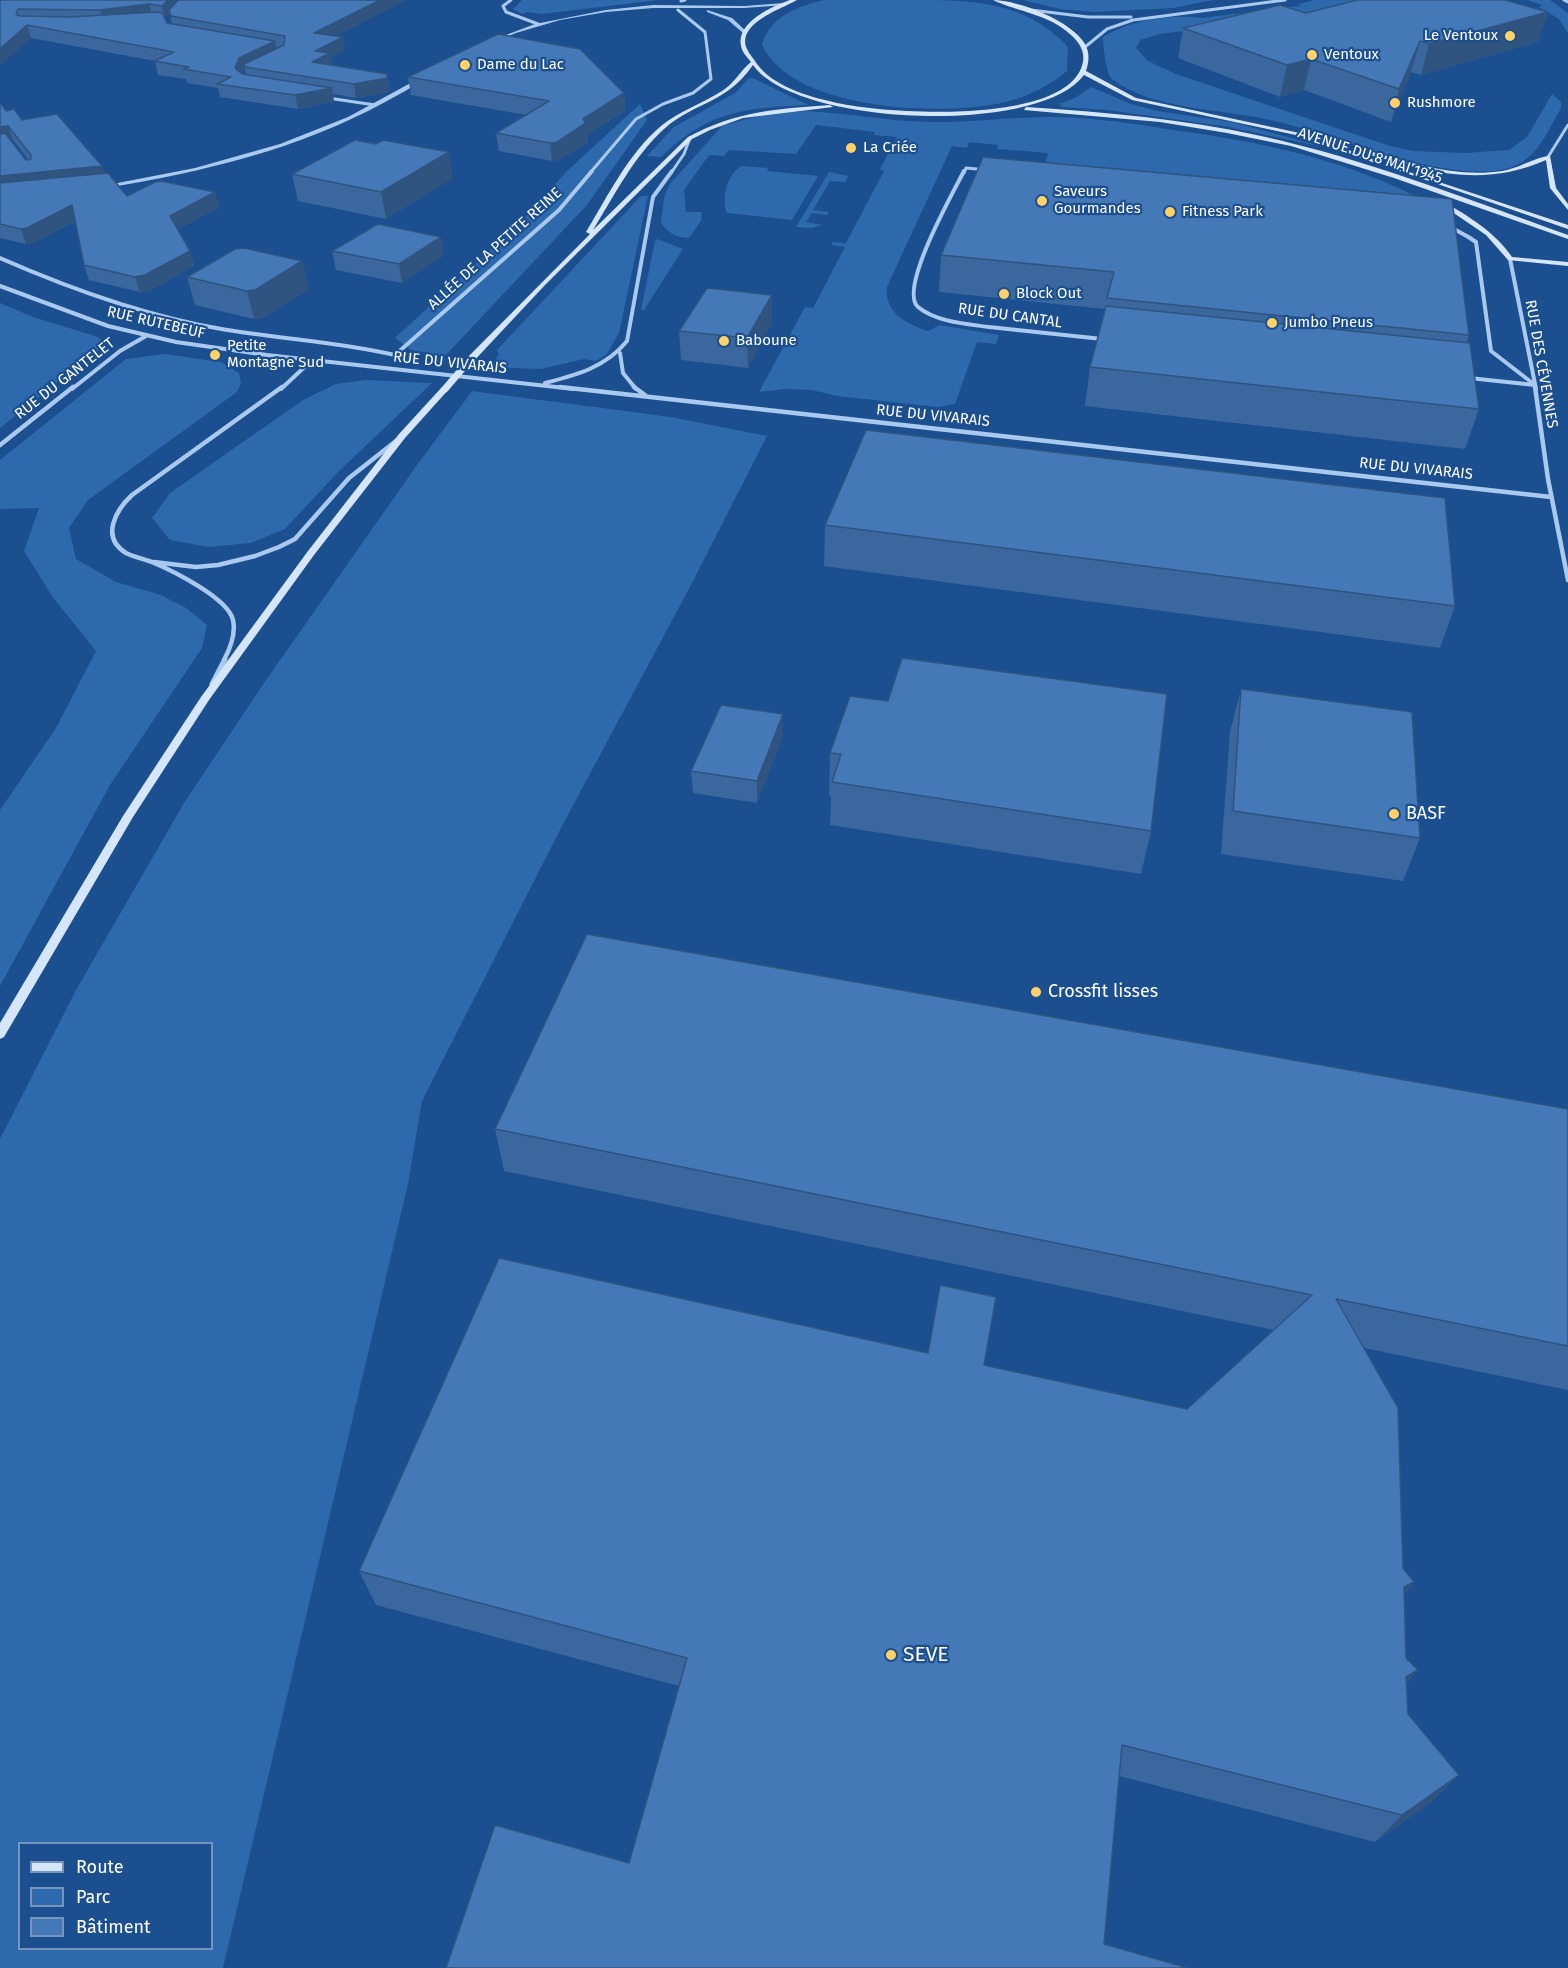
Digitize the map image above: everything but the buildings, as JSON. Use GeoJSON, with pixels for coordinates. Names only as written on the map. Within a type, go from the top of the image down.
{"type":"FeatureCollection","features":[{"type":"Feature","properties":{"kind":"main road"},"geometry":{"type":"LineString","coordinates":[[795,0],[756,20],[745,32],[742,44],[751,64],[769,78],[790,90],[843,107]]}},
{"type":"Feature","properties":{"kind":"main road"},"geometry":{"type":"LineString","coordinates":[[0,1034],[128,816],[205,699],[311,553],[402,436],[468,362],[690,138],[710,126],[766,110],[843,107],[906,114],[970,115],[1016,109],[1042,101],[1076,82],[1087,62],[1085,47],[1063,26],[1028,9],[995,0]]}},
{"type":"Feature","properties":{"kind":"main road"},"geometry":{"type":"LineString","coordinates":[[579,248],[651,139],[662,127],[681,114],[724,93],[736,84],[751,64]]}},
{"type":"Feature","properties":{"kind":"main road","name":"AVENUE DU 8 MAI 1945"},"geometry":{"type":"LineString","coordinates":[[1083,72],[1134,99],[1307,136],[1568,227]]}},
{"type":"Feature","properties":{"kind":"main road","name":"AVENUE DU 8 MAI 1945"},"geometry":{"type":"LineString","coordinates":[[1016,109],[1085,112],[1235,133],[1290,144],[1367,167],[1568,237]]}},
{"type":"Feature","properties":{"kind":"main road"},"geometry":{"type":"LineString","coordinates":[[1307,136],[1432,170],[1462,174],[1490,175],[1513,172],[1548,157],[1553,188],[1568,208]]}},
{"type":"Feature","properties":{"kind":"main road"},"geometry":{"type":"LineString","coordinates":[[1367,167],[1440,202],[1485,230],[1498,241],[1510,258],[1568,264]]}},
{"type":"Feature","properties":{"kind":"street"},"geometry":{"type":"LineString","coordinates":[[511,0],[503,6],[506,12],[538,24]]}},
{"type":"Feature","properties":{"kind":"street"},"geometry":{"type":"LineString","coordinates":[[1028,9],[1089,17],[1125,18],[1285,0]]}},
{"type":"Feature","properties":{"kind":"street"},"geometry":{"type":"LineString","coordinates":[[681,4],[730,19],[745,32]]}},
{"type":"Feature","properties":{"kind":"street"},"geometry":{"type":"LineString","coordinates":[[482,46],[538,24],[610,11],[681,4],[738,8],[784,4]]}},
{"type":"Feature","properties":{"kind":"street","name":"ALLÉE DE LA PETITE REINE"},"geometry":{"type":"LineString","coordinates":[[0,258],[66,288],[151,315],[228,330],[368,347],[395,355],[560,210],[636,119],[663,104],[693,93],[711,79],[705,32],[681,4]]}},
{"type":"Feature","properties":{"kind":"street"},"geometry":{"type":"LineString","coordinates":[[1085,47],[1096,35],[1110,26],[1183,12]]}},
{"type":"Feature","properties":{"kind":"street"},"geometry":{"type":"LineString","coordinates":[[100,186],[190,171],[268,151],[342,122],[427,76]]}},
{"type":"Feature","properties":{"kind":"street"},"geometry":{"type":"LineString","coordinates":[[326,97],[375,105]]}},
{"type":"Feature","properties":{"kind":"street"},"geometry":{"type":"LineString","coordinates":[[1548,157],[1568,125]]}},
{"type":"Feature","properties":{"kind":"street"},"geometry":{"type":"LineString","coordinates":[[538,384],[569,377],[598,366],[620,353],[631,328],[653,197],[661,183],[683,157],[690,138]]}},
{"type":"Feature","properties":{"kind":"street","name":"RUE DU CANTAL"},"geometry":{"type":"LineString","coordinates":[[966,168],[1365,206],[1453,229],[1476,242],[1491,351],[1534,385],[989,327],[943,318],[924,311],[913,301],[910,290],[925,252],[966,168]]}},
{"type":"Feature","properties":{"kind":"street","name":"RUE DES CÉVENNES"},"geometry":{"type":"LineString","coordinates":[[1510,258],[1534,385],[1551,497],[1568,580]]}},
{"type":"Feature","properties":{"kind":"street","name":"RUE RUTEBEUF"},"geometry":{"type":"LineString","coordinates":[[0,286],[108,326],[146,336],[312,360]]}},
{"type":"Feature","properties":{"kind":"street","name":"RUE DU GANTELET"},"geometry":{"type":"LineString","coordinates":[[0,445],[120,351],[146,336]]}},
{"type":"Feature","properties":{"kind":"street"},"geometry":{"type":"LineString","coordinates":[[620,353],[621,369],[628,384],[646,396]]}},
{"type":"Feature","properties":{"kind":"street"},"geometry":{"type":"LineString","coordinates":[[205,699],[229,650],[233,633],[233,617],[219,601],[150,562],[123,552],[114,538],[111,524],[117,508],[189,453],[275,394],[312,360]]}},
{"type":"Feature","properties":{"kind":"street","name":"RUE DU VIVARAIS"},"geometry":{"type":"LineString","coordinates":[[312,360],[1551,497]]}},
{"type":"Feature","properties":{"kind":"street"},"geometry":{"type":"LineString","coordinates":[[150,562],[196,567],[218,565],[255,556],[279,547],[295,539],[349,478],[402,436]]}},
{"type":"Feature","properties":{"kind":"green space"},"geometry":{"type":"Polygon","coordinates":[[[522,0],[658,0],[542,14],[527,12],[522,14],[513,9],[522,0]]]}},
{"type":"Feature","properties":{"kind":"green space"},"geometry":{"type":"Polygon","coordinates":[[[824,0],[975,2],[1015,11],[1051,31],[1068,47],[1067,71],[1046,86],[1023,97],[979,107],[909,108],[872,104],[835,96],[803,83],[778,66],[762,44],[766,34],[779,19],[795,9],[824,0]]]}},
{"type":"Feature","properties":{"kind":"green space"},"geometry":{"type":"Polygon","coordinates":[[[1022,0],[1213,0],[1173,8],[1094,12],[1060,9],[1022,0]]]}},
{"type":"Feature","properties":{"kind":"green space"},"geometry":{"type":"Polygon","coordinates":[[[1314,0],[1433,0],[1160,34],[1140,40],[1136,48],[1148,61],[1176,74],[1390,146],[1413,151],[1465,153],[1509,150],[1527,137],[1552,94],[1561,102],[1561,108],[1539,146],[1525,160],[1516,165],[1505,169],[1479,171],[1451,169],[1388,155],[1270,120],[1167,103],[1128,89],[1112,79],[1108,72],[1103,37],[1126,26],[1164,18],[1202,18],[1300,6],[1299,4],[1314,0]]]}},
{"type":"Feature","properties":{"kind":"green space"},"geometry":{"type":"Polygon","coordinates":[[[1527,0],[1550,0],[1568,13],[1568,33],[1559,19],[1539,7],[1542,5],[1527,0]]]}},
{"type":"Feature","properties":{"kind":"green space"},"geometry":{"type":"Polygon","coordinates":[[[749,78],[808,105],[765,108],[728,115],[695,130],[661,157],[647,156],[674,127],[735,93],[749,78]]]}},
{"type":"Feature","properties":{"kind":"green space"},"geometry":{"type":"Polygon","coordinates":[[[1091,87],[1131,104],[1157,111],[1231,122],[1333,149],[1224,126],[1107,110],[1062,107],[1059,104],[1075,98],[1091,87]]]}},
{"type":"Feature","properties":{"kind":"green space"},"geometry":{"type":"Polygon","coordinates":[[[640,104],[647,120],[587,205],[445,356],[411,350],[395,338],[521,222],[566,172],[640,104]]]}},
{"type":"Feature","properties":{"kind":"green space"},"geometry":{"type":"Polygon","coordinates":[[[806,111],[928,122],[1041,117],[1079,118],[1212,136],[1284,150],[1353,170],[1387,183],[1454,217],[1443,220],[1045,164],[1048,153],[997,149],[998,145],[969,142],[967,148],[952,146],[887,287],[887,296],[893,311],[912,325],[928,331],[940,325],[999,335],[996,344],[977,342],[955,404],[937,407],[837,396],[812,390],[785,389],[759,392],[805,307],[813,308],[845,247],[831,245],[833,242],[846,243],[884,171],[880,169],[897,137],[816,125],[796,154],[729,150],[724,156],[709,155],[684,190],[686,212],[702,212],[701,221],[689,238],[673,234],[661,223],[664,198],[669,185],[722,126],[765,114],[806,111]]]}},
{"type":"Feature","properties":{"kind":"green space"},"geometry":{"type":"Polygon","coordinates":[[[742,166],[818,176],[792,220],[727,213],[725,194],[729,180],[732,174],[742,166]]]}},
{"type":"Feature","properties":{"kind":"green space"},"geometry":{"type":"Polygon","coordinates":[[[829,172],[848,176],[845,182],[830,181],[813,210],[829,212],[827,215],[812,213],[806,222],[822,225],[811,228],[796,227],[829,172]]]}},
{"type":"Feature","properties":{"kind":"green space"},"geometry":{"type":"Polygon","coordinates":[[[641,196],[648,196],[619,333],[607,354],[596,361],[584,359],[541,369],[488,367],[499,355],[497,350],[641,196]]]}},
{"type":"Feature","properties":{"kind":"green space"},"geometry":{"type":"Polygon","coordinates":[[[657,239],[683,249],[644,310],[641,310],[655,241],[657,239]]]}},
{"type":"Feature","properties":{"kind":"green space"},"geometry":{"type":"Polygon","coordinates":[[[0,303],[33,317],[98,337],[106,344],[0,428],[0,303]]]}},
{"type":"Feature","properties":{"kind":"green space"},"geometry":{"type":"Polygon","coordinates":[[[165,354],[221,362],[239,373],[241,382],[237,392],[88,500],[69,528],[76,559],[116,582],[161,595],[186,608],[207,625],[202,648],[110,785],[0,986],[0,810],[56,728],[96,651],[52,596],[24,551],[39,508],[0,509],[0,460],[126,359],[165,354]]]}},
{"type":"Feature","properties":{"kind":"green space"},"geometry":{"type":"Polygon","coordinates":[[[366,380],[432,383],[338,472],[285,529],[251,543],[209,547],[170,540],[152,518],[170,493],[303,400],[336,384],[366,380]]]}},
{"type":"Feature","properties":{"kind":"green space"},"geometry":{"type":"Polygon","coordinates":[[[472,391],[671,417],[767,436],[691,585],[562,826],[422,1101],[408,1184],[223,1968],[0,1968],[0,1139],[76,990],[184,803],[264,683],[417,465],[472,391]]]}},
{"type":"Feature","properties":{"kind":"place","name":"Le Ventoux"},"geometry":{"type":"Point","coordinates":[1510,36]}},
{"type":"Feature","properties":{"kind":"place","name":"Ventoux"},"geometry":{"type":"Point","coordinates":[1312,55]}},
{"type":"Feature","properties":{"kind":"place","name":"Dame du Lac"},"geometry":{"type":"Point","coordinates":[465,65]}},
{"type":"Feature","properties":{"kind":"place","name":"Rushmore"},"geometry":{"type":"Point","coordinates":[1395,103]}},
{"type":"Feature","properties":{"kind":"place","name":"La Criée"},"geometry":{"type":"Point","coordinates":[851,148]}},
{"type":"Feature","properties":{"kind":"place","name":"Saveurs Gourmandes"},"geometry":{"type":"Point","coordinates":[1042,201]}},
{"type":"Feature","properties":{"kind":"place","name":"Fitness Park"},"geometry":{"type":"Point","coordinates":[1170,212]}},
{"type":"Feature","properties":{"kind":"place","name":"Block Out"},"geometry":{"type":"Point","coordinates":[1004,294]}},
{"type":"Feature","properties":{"kind":"place","name":"Jumbo Pneus"},"geometry":{"type":"Point","coordinates":[1272,323]}},
{"type":"Feature","properties":{"kind":"place","name":"Baboune"},"geometry":{"type":"Point","coordinates":[724,341]}},
{"type":"Feature","properties":{"kind":"place","name":"Petite Montagne Sud"},"geometry":{"type":"Point","coordinates":[215,355]}},
{"type":"Feature","properties":{"kind":"place","name":"BASF"},"geometry":{"type":"Point","coordinates":[1394,814]}},
{"type":"Feature","properties":{"kind":"place","name":"Crossfit lisses"},"geometry":{"type":"Point","coordinates":[1036,992]}},
{"type":"Feature","properties":{"kind":"place","name":"SEVE"},"geometry":{"type":"Point","coordinates":[891,1655]}}]}
